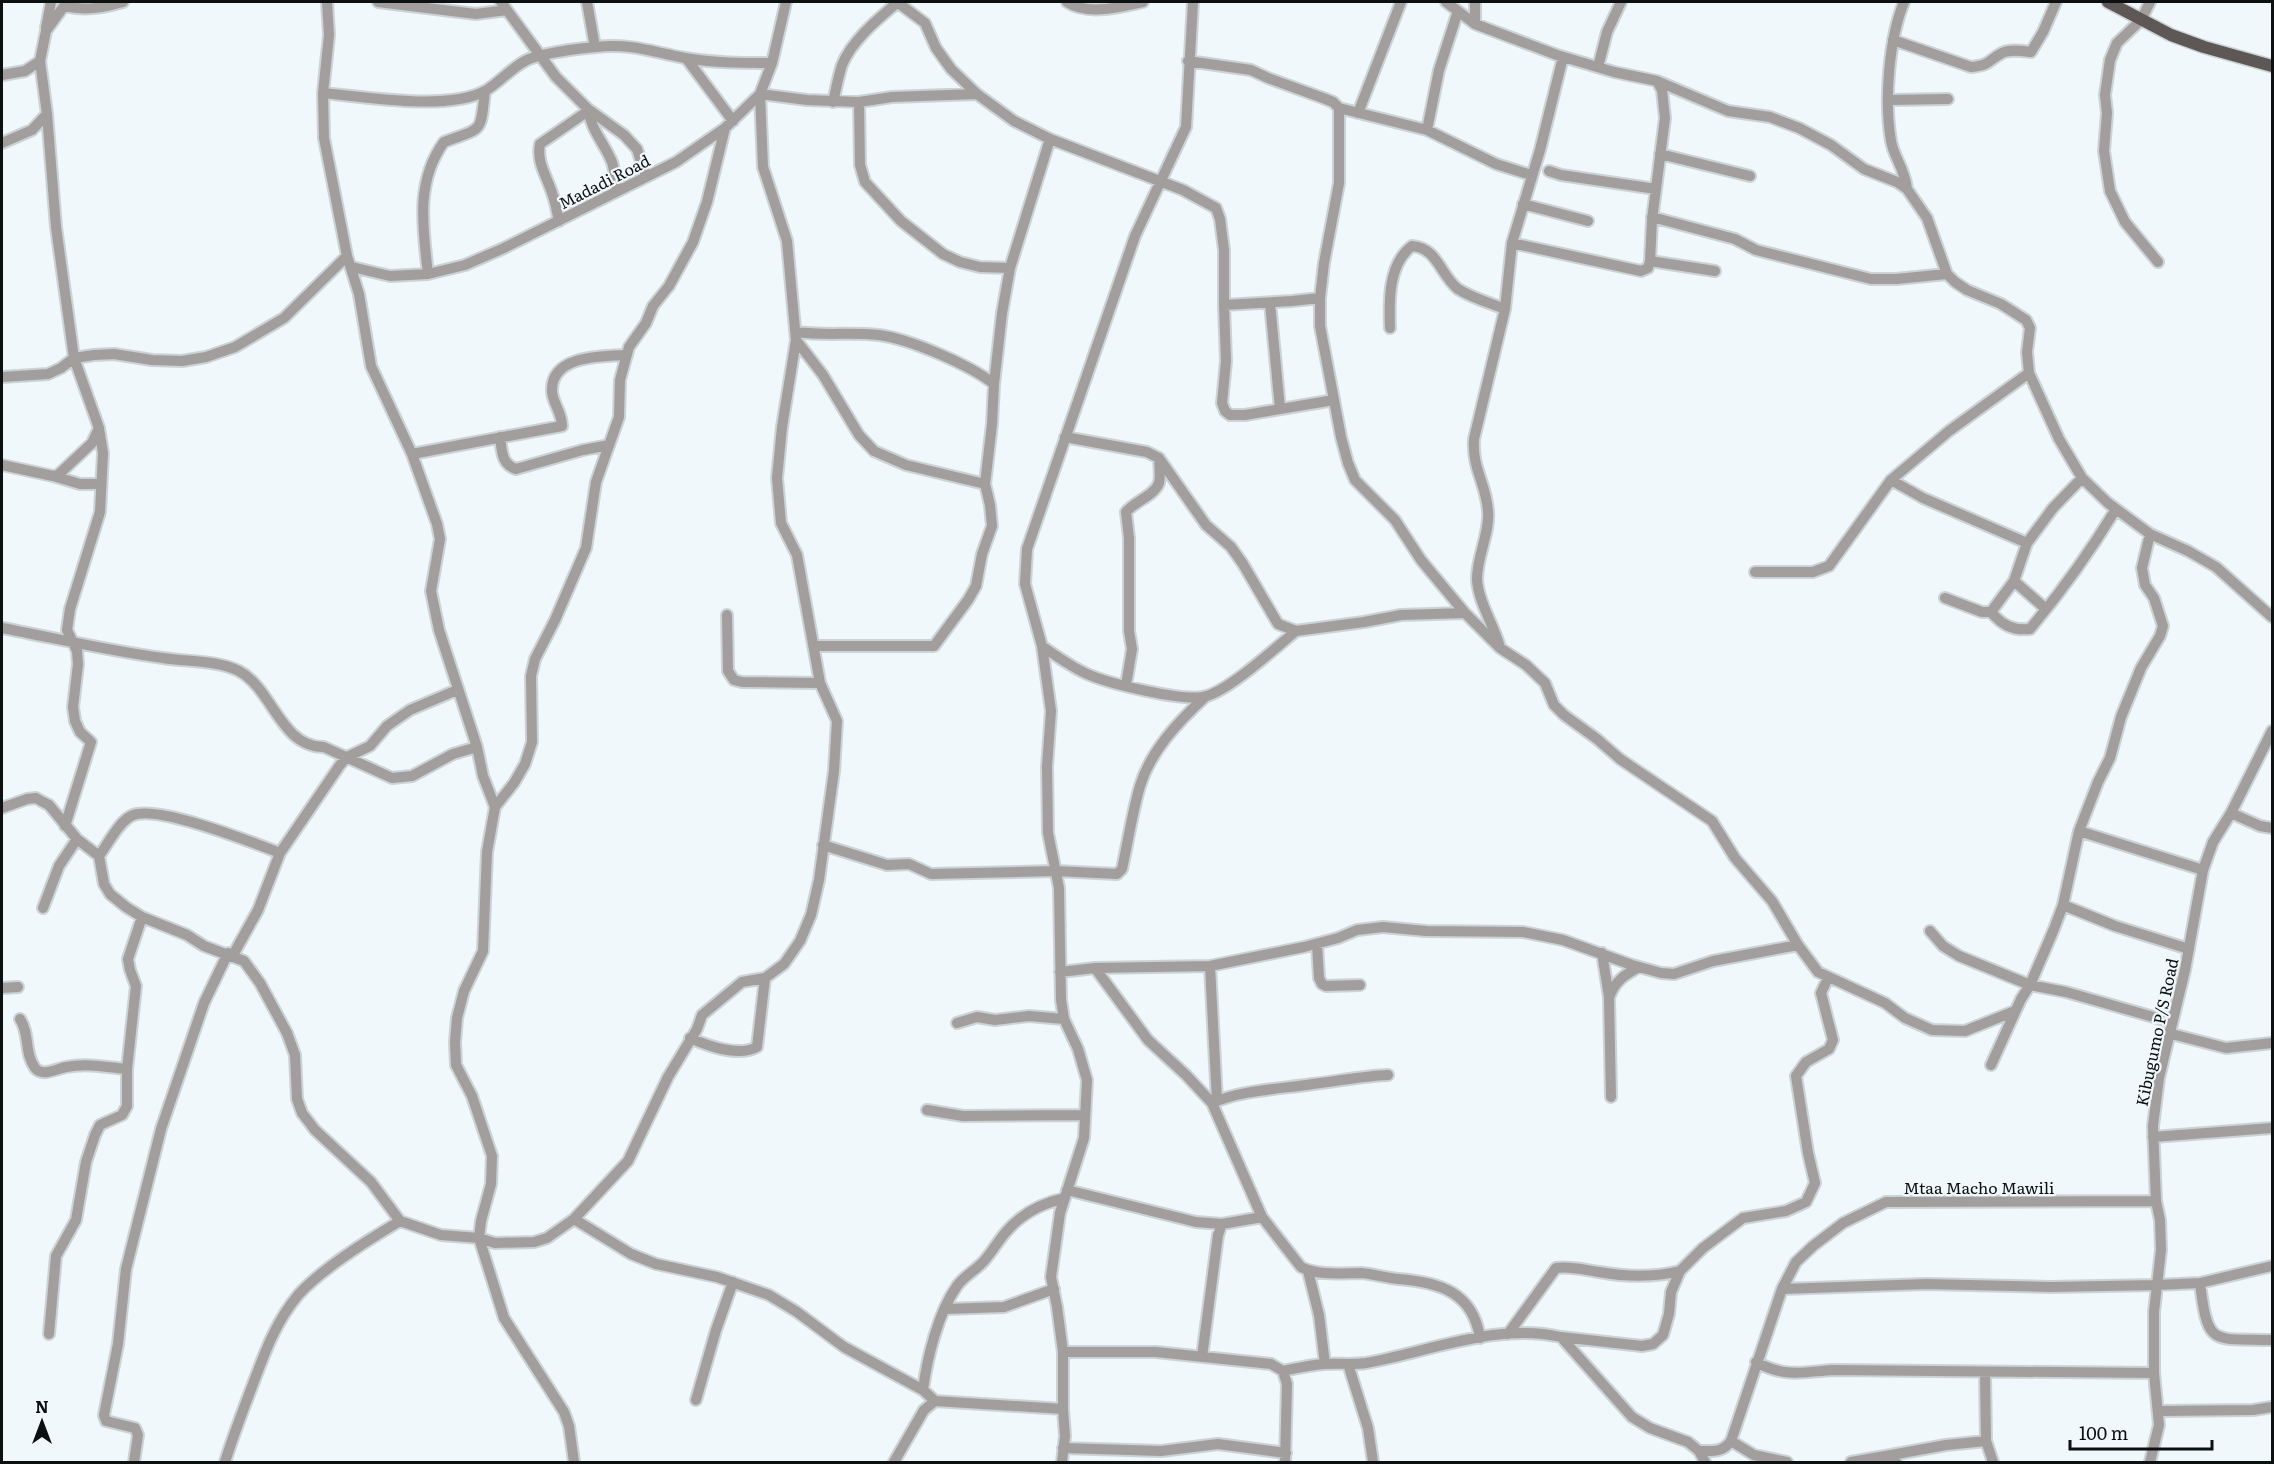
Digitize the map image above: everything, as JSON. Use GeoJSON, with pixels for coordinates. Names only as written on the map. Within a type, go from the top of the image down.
{"type":"FeatureCollection","features":[{"type":"Feature","properties":{"kind":"main road"},"geometry":{"type":"LineString","coordinates":[[2108,2],[2171,35],[2272,66]]}},
{"type":"Feature","properties":{"kind":"street"},"geometry":{"type":"LineString","coordinates":[[51,2],[40,61],[47,114],[51,188],[74,358],[99,428],[103,453],[100,512],[69,615],[67,630],[77,651],[78,664],[73,707],[75,721],[80,732],[91,742],[90,752],[65,826]]}},
{"type":"Feature","properties":{"kind":"street"},"geometry":{"type":"LineString","coordinates":[[46,31],[65,4],[82,10],[102,8],[123,2]]}},
{"type":"Feature","properties":{"kind":"street"},"geometry":{"type":"LineString","coordinates":[[327,2],[329,35],[323,93],[324,138],[347,256],[359,294],[371,366],[412,454],[437,524],[440,538],[431,591],[439,630],[477,747],[483,777],[495,807]]}},
{"type":"Feature","properties":{"kind":"street"},"geometry":{"type":"LineString","coordinates":[[378,2],[476,14],[504,6],[556,77],[588,110],[624,135],[637,149],[646,177]]}},
{"type":"Feature","properties":{"kind":"street"},"geometry":{"type":"LineString","coordinates":[[587,2],[595,46]]}},
{"type":"Feature","properties":{"kind":"street","name":"Madadi Road"},"geometry":{"type":"LineString","coordinates":[[352,267],[390,276],[428,274],[465,265],[676,162],[729,125],[759,94],[772,63],[786,2]]}},
{"type":"Feature","properties":{"kind":"street"},"geometry":{"type":"LineString","coordinates":[[833,102],[842,64],[849,52],[898,2],[925,23],[936,48],[951,69],[977,94],[1014,121],[1050,139],[1160,180],[1216,208],[1220,219],[1224,250],[1226,361],[1222,403],[1225,411],[1230,415],[1245,415],[1334,400]]}},
{"type":"Feature","properties":{"kind":"street"},"geometry":{"type":"LineString","coordinates":[[1067,2],[1073,6],[1086,8],[1116,8],[1143,2]]}},
{"type":"Feature","properties":{"kind":"street"},"geometry":{"type":"LineString","coordinates":[[1062,1462],[1063,1352],[1051,1276],[1060,1213],[1084,1138],[1087,1080],[1078,1049],[1064,1019],[1061,1000],[1059,888],[1047,833],[1050,711],[1042,646],[1025,584],[1027,549],[1135,236],[1186,127],[1193,2]]}},
{"type":"Feature","properties":{"kind":"street"},"geometry":{"type":"LineString","coordinates":[[1358,113],[1401,2]]}},
{"type":"Feature","properties":{"kind":"street"},"geometry":{"type":"LineString","coordinates":[[1446,2],[1475,24],[1563,57],[1657,81],[1728,111],[1770,117],[1799,128],[1831,145],[1864,169],[1897,182],[1907,189],[1927,218],[1947,274],[1967,290],[2008,307],[2026,320],[2030,328],[2027,352],[2029,373],[2059,439],[2082,478],[2116,509],[2150,534],[2216,567],[2272,618]]}},
{"type":"Feature","properties":{"kind":"street"},"geometry":{"type":"LineString","coordinates":[[1475,2],[1475,24]]}},
{"type":"Feature","properties":{"kind":"street"},"geometry":{"type":"LineString","coordinates":[[1598,67],[1607,32],[1621,2]]}},
{"type":"Feature","properties":{"kind":"street"},"geometry":{"type":"LineString","coordinates":[[1904,2],[1893,40],[1889,100],[1891,143],[1905,175],[1907,189]]}},
{"type":"Feature","properties":{"kind":"street"},"geometry":{"type":"LineString","coordinates":[[1893,40],[1971,67],[1981,66],[1990,63],[2001,53],[2031,52],[2056,2]]}},
{"type":"Feature","properties":{"kind":"street"},"geometry":{"type":"LineString","coordinates":[[2150,2],[2141,20],[2117,43],[2110,60],[2105,95],[2107,113],[2104,151],[2110,191],[2115,202],[2125,222],[2158,262]]}},
{"type":"Feature","properties":{"kind":"street"},"geometry":{"type":"LineString","coordinates":[[1427,130],[1440,70],[1458,11]]}},
{"type":"Feature","properties":{"kind":"street"},"geometry":{"type":"LineString","coordinates":[[526,59],[532,43]]}},
{"type":"Feature","properties":{"kind":"street"},"geometry":{"type":"LineString","coordinates":[[323,93],[402,101],[434,101],[468,97],[485,91],[526,59],[595,46],[631,46],[686,58],[726,63],[772,63]]}},
{"type":"Feature","properties":{"kind":"street"},"geometry":{"type":"LineString","coordinates":[[1500,648],[1479,592],[1477,578],[1489,513],[1473,455],[1474,439],[1505,309],[1512,243],[1540,150],[1563,57]]}},
{"type":"Feature","properties":{"kind":"street"},"geometry":{"type":"LineString","coordinates":[[574,1462],[569,1426],[564,1412],[504,1318],[479,1238],[491,1184],[492,1156],[472,1096],[456,1065],[454,1042],[461,998],[483,951],[487,852],[495,807],[514,783],[525,764],[532,742],[531,676],[535,659],[555,620],[586,548],[596,482],[619,417],[620,380],[629,347],[669,286],[693,242],[729,125],[686,58]]}},
{"type":"Feature","properties":{"kind":"street"},"geometry":{"type":"LineString","coordinates":[[2,75],[25,71],[40,61]]}},
{"type":"Feature","properties":{"kind":"street"},"geometry":{"type":"LineString","coordinates":[[1188,61],[1251,70],[1333,102],[1339,108],[1427,130],[1496,164],[1531,175]]}},
{"type":"Feature","properties":{"kind":"street"},"geometry":{"type":"LineString","coordinates":[[1512,243],[1641,271],[1648,268],[1665,118],[1662,90],[1657,81]]}},
{"type":"Feature","properties":{"kind":"street"},"geometry":{"type":"LineString","coordinates":[[428,274],[422,208],[424,183],[444,142],[476,130],[481,125],[485,91]]}},
{"type":"Feature","properties":{"kind":"street"},"geometry":{"type":"LineString","coordinates":[[2,808],[36,798],[49,805],[77,839],[99,856],[104,884],[110,894],[142,917],[187,935],[204,946],[244,961],[260,983],[287,1033],[295,1055],[297,1099],[302,1113],[315,1130],[370,1182],[400,1221],[441,1235],[479,1238],[495,1243],[534,1242],[547,1238],[574,1219],[628,1161],[668,1077],[702,1015],[742,982],[765,978],[784,964],[800,941],[811,915],[819,880],[834,771],[837,721],[820,683],[797,555],[781,523],[777,478],[782,427],[796,336],[787,241],[763,166],[759,94],[833,102],[859,102],[892,97],[977,94]]}},
{"type":"Feature","properties":{"kind":"street"},"geometry":{"type":"LineString","coordinates":[[1889,100],[1948,99]]}},
{"type":"Feature","properties":{"kind":"street"},"geometry":{"type":"LineString","coordinates":[[859,102],[860,165],[865,182],[902,221],[943,254],[960,262],[980,267],[1010,268]]}},
{"type":"Feature","properties":{"kind":"street"},"geometry":{"type":"LineString","coordinates":[[1339,108],[1339,183],[1324,264],[1320,298],[1320,326],[1343,446],[1355,480],[1395,519],[1421,560],[1465,613],[1500,648],[1538,675],[1545,683],[1554,705],[1564,715],[1620,759],[1712,821],[1735,858],[1772,901],[1798,945],[1818,972],[1885,1003],[1905,1018],[1932,1030],[1965,1031],[2015,1011]]}},
{"type":"Feature","properties":{"kind":"street"},"geometry":{"type":"LineString","coordinates":[[588,110],[594,132],[613,164],[617,191]]}},
{"type":"Feature","properties":{"kind":"street"},"geometry":{"type":"LineString","coordinates":[[559,221],[553,196],[540,163],[538,153],[540,144],[588,110]]}},
{"type":"Feature","properties":{"kind":"street"},"geometry":{"type":"LineString","coordinates":[[2,143],[32,129],[47,114]]}},
{"type":"Feature","properties":{"kind":"street"},"geometry":{"type":"LineString","coordinates":[[814,646],[934,646],[976,586],[982,554],[992,526],[985,484],[994,384],[1010,268],[1050,139]]}},
{"type":"Feature","properties":{"kind":"street"},"geometry":{"type":"LineString","coordinates":[[1660,154],[1750,176]]}},
{"type":"Feature","properties":{"kind":"street"},"geometry":{"type":"LineString","coordinates":[[1549,171],[1561,175],[1656,189]]}},
{"type":"Feature","properties":{"kind":"street"},"geometry":{"type":"LineString","coordinates":[[1523,204],[1588,221]]}},
{"type":"Feature","properties":{"kind":"street"},"geometry":{"type":"LineString","coordinates":[[1652,217],[1735,239],[1755,250],[1871,279],[1947,274]]}},
{"type":"Feature","properties":{"kind":"street"},"geometry":{"type":"LineString","coordinates":[[1390,328],[1390,293],[1395,273],[1404,252],[1412,246],[1421,247],[1432,254],[1446,277],[1461,291],[1505,309]]}},
{"type":"Feature","properties":{"kind":"street"},"geometry":{"type":"LineString","coordinates":[[2,377],[48,374],[74,358],[114,354],[152,360],[182,361],[206,357],[235,347],[284,318],[347,256]]}},
{"type":"Feature","properties":{"kind":"street"},"geometry":{"type":"LineString","coordinates":[[1650,261],[1715,271]]}},
{"type":"Feature","properties":{"kind":"street"},"geometry":{"type":"LineString","coordinates":[[1224,305],[1320,298]]}},
{"type":"Feature","properties":{"kind":"street"},"geometry":{"type":"LineString","coordinates":[[1270,303],[1280,410]]}},
{"type":"Feature","properties":{"kind":"street"},"geometry":{"type":"LineString","coordinates":[[796,336],[847,333],[883,336],[926,349],[984,376],[994,384]]}},
{"type":"Feature","properties":{"kind":"street"},"geometry":{"type":"LineString","coordinates":[[796,336],[824,375],[859,435],[874,451],[906,465],[985,484]]}},
{"type":"Feature","properties":{"kind":"street"},"geometry":{"type":"LineString","coordinates":[[412,454],[562,426],[562,415],[552,392],[555,375],[568,364],[596,357],[627,355]]}},
{"type":"Feature","properties":{"kind":"street"},"geometry":{"type":"LineString","coordinates":[[1755,572],[1813,572],[1829,566],[1891,480],[1949,431],[2029,373]]}},
{"type":"Feature","properties":{"kind":"street"},"geometry":{"type":"LineString","coordinates":[[53,476],[58,475],[92,443],[99,428]]}},
{"type":"Feature","properties":{"kind":"street"},"geometry":{"type":"LineString","coordinates":[[500,436],[504,461],[516,469],[609,445]]}},
{"type":"Feature","properties":{"kind":"street"},"geometry":{"type":"LineString","coordinates":[[1065,437],[1154,454],[1159,458],[1206,525],[1237,555],[1278,624],[1296,631],[1401,615],[1465,613]]}},
{"type":"Feature","properties":{"kind":"street"},"geometry":{"type":"LineString","coordinates":[[1126,685],[1132,649],[1129,631],[1129,538],[1126,512],[1132,504],[1150,494],[1159,483],[1159,458]]}},
{"type":"Feature","properties":{"kind":"street"},"geometry":{"type":"LineString","coordinates":[[2,465],[80,484],[100,484]]}},
{"type":"Feature","properties":{"kind":"street"},"geometry":{"type":"LineString","coordinates":[[1991,612],[2014,581],[2027,543],[2053,508],[2082,478]]}},
{"type":"Feature","properties":{"kind":"street"},"geometry":{"type":"LineString","coordinates":[[1891,480],[1923,498],[2027,543]]}},
{"type":"Feature","properties":{"kind":"street"},"geometry":{"type":"LineString","coordinates":[[1991,612],[2000,624],[2022,630],[2030,629],[2090,552],[2116,509]]}},
{"type":"Feature","properties":{"kind":"street"},"geometry":{"type":"LineString","coordinates":[[1991,1065],[2015,1011],[2030,985],[2063,905],[2079,831],[2110,758],[2121,717],[2141,668],[2160,636],[2163,626],[2154,598],[2145,585],[2142,568],[2150,534]]}},
{"type":"Feature","properties":{"kind":"street"},"geometry":{"type":"LineString","coordinates":[[2014,581],[2046,609]]}},
{"type":"Feature","properties":{"kind":"street"},"geometry":{"type":"LineString","coordinates":[[1945,598],[1982,612],[1991,612]]}},
{"type":"Feature","properties":{"kind":"street"},"geometry":{"type":"LineString","coordinates":[[727,615],[728,671],[734,680],[820,683]]}},
{"type":"Feature","properties":{"kind":"street"},"geometry":{"type":"LineString","coordinates":[[2,628],[164,658],[198,661],[237,670],[250,678],[294,737],[312,747],[324,747],[392,778],[412,776],[453,754],[477,747]]}},
{"type":"Feature","properties":{"kind":"street"},"geometry":{"type":"LineString","coordinates":[[823,845],[887,865],[909,864],[931,874],[1056,871],[1118,874],[1122,869],[1141,785],[1149,765],[1164,740],[1206,696],[1222,688],[1296,631]]}},
{"type":"Feature","properties":{"kind":"street"},"geometry":{"type":"LineString","coordinates":[[1042,646],[1087,674],[1185,697],[1206,696]]}},
{"type":"Feature","properties":{"kind":"street"},"geometry":{"type":"LineString","coordinates":[[134,1462],[138,1435],[135,1428],[106,1421],[104,1415],[118,1344],[126,1269],[160,1129],[204,1003],[230,954],[258,910],[280,853],[347,757],[370,746],[387,726],[410,710],[457,690]]}},
{"type":"Feature","properties":{"kind":"street","name":"Kibugumo P/S Road"},"geometry":{"type":"LineString","coordinates":[[2150,1462],[2159,1425],[2154,1373],[2154,1312],[2161,1250],[2153,1137],[2159,1078],[2189,949],[2203,870],[2213,842],[2231,813],[2272,731]]}},
{"type":"Feature","properties":{"kind":"street"},"geometry":{"type":"LineString","coordinates":[[99,856],[123,823],[132,815],[145,813],[209,826],[280,853]]}},
{"type":"Feature","properties":{"kind":"street"},"geometry":{"type":"LineString","coordinates":[[2231,813],[2260,826],[2272,828]]}},
{"type":"Feature","properties":{"kind":"street"},"geometry":{"type":"LineString","coordinates":[[2079,831],[2203,870]]}},
{"type":"Feature","properties":{"kind":"street"},"geometry":{"type":"LineString","coordinates":[[43,908],[59,866],[77,839]]}},
{"type":"Feature","properties":{"kind":"street"},"geometry":{"type":"LineString","coordinates":[[2063,905],[2115,926],[2189,949]]}},
{"type":"Feature","properties":{"kind":"street"},"geometry":{"type":"LineString","coordinates":[[49,1334],[56,1256],[76,1220],[86,1162],[95,1135],[103,1123],[126,1111],[127,1069],[136,986],[128,959],[142,917]]}},
{"type":"Feature","properties":{"kind":"street"},"geometry":{"type":"LineString","coordinates":[[1060,972],[1095,968],[1210,966],[1338,939],[1357,930],[1383,927],[1426,931],[1523,932],[1563,940],[1661,974],[1674,974],[1713,962],[1798,945]]}},
{"type":"Feature","properties":{"kind":"street"},"geometry":{"type":"LineString","coordinates":[[1930,931],[1943,946],[1959,956],[2030,985],[2066,992],[2226,1048],[2272,1043]]}},
{"type":"Feature","properties":{"kind":"street"},"geometry":{"type":"LineString","coordinates":[[1317,944],[1319,978],[1322,984],[1326,986],[1360,985]]}},
{"type":"Feature","properties":{"kind":"street"},"geometry":{"type":"LineString","coordinates":[[1602,953],[1609,998],[1611,1097]]}},
{"type":"Feature","properties":{"kind":"street"},"geometry":{"type":"LineString","coordinates":[[1210,966],[1214,1102],[1262,1216],[1302,1267],[1308,1270],[1336,1274],[1378,1274],[1390,1278],[1432,1282],[1446,1288],[1467,1304],[1478,1322],[1480,1338]]}},
{"type":"Feature","properties":{"kind":"street"},"geometry":{"type":"LineString","coordinates":[[1095,968],[1148,1040],[1214,1102]]}},
{"type":"Feature","properties":{"kind":"street"},"geometry":{"type":"LineString","coordinates":[[1609,998],[1612,989],[1623,975],[1639,968]]}},
{"type":"Feature","properties":{"kind":"street"},"geometry":{"type":"LineString","coordinates":[[690,1038],[715,1049],[752,1050],[758,1047],[765,978]]}},
{"type":"Feature","properties":{"kind":"street"},"geometry":{"type":"LineString","coordinates":[[1063,1352],[1132,1350],[1271,1364],[1283,1371],[1419,1353],[1443,1345],[1508,1334],[1544,1334],[1561,1338],[1642,1346],[1653,1344],[1663,1335],[1669,1314],[1671,1292],[1680,1271],[1703,1248],[1743,1218],[1786,1211],[1806,1202],[1815,1183],[1796,1076],[1806,1062],[1829,1048],[1833,1040],[1821,993],[1828,978]]}},
{"type":"Feature","properties":{"kind":"street"},"geometry":{"type":"LineString","coordinates":[[2,988],[18,987]]}},
{"type":"Feature","properties":{"kind":"street"},"geometry":{"type":"LineString","coordinates":[[957,1023],[977,1017],[995,1020],[1029,1016],[1064,1019]]}},
{"type":"Feature","properties":{"kind":"street"},"geometry":{"type":"LineString","coordinates":[[20,1019],[24,1026],[28,1054],[36,1070],[43,1073],[79,1065],[127,1069]]}},
{"type":"Feature","properties":{"kind":"street"},"geometry":{"type":"LineString","coordinates":[[1214,1102],[1256,1092],[1357,1076],[1388,1075]]}},
{"type":"Feature","properties":{"kind":"street"},"geometry":{"type":"LineString","coordinates":[[927,1110],[963,1116],[1085,1115]]}},
{"type":"Feature","properties":{"kind":"street"},"geometry":{"type":"LineString","coordinates":[[2153,1137],[2272,1128]]}},
{"type":"Feature","properties":{"kind":"street"},"geometry":{"type":"LineString","coordinates":[[923,1390],[927,1362],[945,1308],[958,1284],[984,1261],[1013,1225],[1039,1207],[1066,1194],[1196,1222],[1222,1224],[1262,1216]]}},
{"type":"Feature","properties":{"kind":"street","name":"Mtaa Macho Mawili"},"geometry":{"type":"LineString","coordinates":[[1731,1441],[1782,1289],[1796,1262],[1843,1223],[1886,1202],[2156,1201]]}},
{"type":"Feature","properties":{"kind":"street"},"geometry":{"type":"LineString","coordinates":[[574,1219],[631,1254],[656,1264],[733,1282],[769,1295],[797,1312],[844,1347],[923,1390],[935,1401],[1063,1409]]}},
{"type":"Feature","properties":{"kind":"street"},"geometry":{"type":"LineString","coordinates":[[225,1462],[268,1343],[284,1313],[301,1293],[330,1268],[356,1248],[400,1221]]}},
{"type":"Feature","properties":{"kind":"street"},"geometry":{"type":"LineString","coordinates":[[1202,1357],[1218,1235],[1222,1224]]}},
{"type":"Feature","properties":{"kind":"street"},"geometry":{"type":"LineString","coordinates":[[1782,1289],[1926,1284],[2050,1287],[2157,1285],[2200,1282],[2272,1266]]}},
{"type":"Feature","properties":{"kind":"street"},"geometry":{"type":"LineString","coordinates":[[1508,1334],[1556,1268],[1633,1277],[1663,1276],[1680,1271]]}},
{"type":"Feature","properties":{"kind":"street"},"geometry":{"type":"LineString","coordinates":[[1308,1270],[1319,1315],[1325,1364]]}},
{"type":"Feature","properties":{"kind":"street"},"geometry":{"type":"LineString","coordinates":[[696,1400],[716,1330],[733,1282]]}},
{"type":"Feature","properties":{"kind":"street"},"geometry":{"type":"LineString","coordinates":[[2200,1282],[2204,1318],[2212,1333],[2221,1339],[2272,1340]]}},
{"type":"Feature","properties":{"kind":"street"},"geometry":{"type":"LineString","coordinates":[[945,1308],[1004,1307],[1054,1288]]}},
{"type":"Feature","properties":{"kind":"street"},"geometry":{"type":"LineString","coordinates":[[1561,1338],[1632,1417],[1650,1428],[1688,1442],[1699,1450],[1705,1462]]}},
{"type":"Feature","properties":{"kind":"street"},"geometry":{"type":"LineString","coordinates":[[1756,1362],[1771,1370],[1788,1374],[1833,1370],[2154,1373]]}},
{"type":"Feature","properties":{"kind":"street"},"geometry":{"type":"LineString","coordinates":[[1348,1364],[1368,1428],[1373,1462]]}},
{"type":"Feature","properties":{"kind":"street"},"geometry":{"type":"LineString","coordinates":[[1063,1448],[1161,1451],[1218,1444],[1285,1458],[1287,1384],[1283,1371]]}},
{"type":"Feature","properties":{"kind":"street"},"geometry":{"type":"LineString","coordinates":[[1985,1372],[1986,1441],[1993,1462]]}},
{"type":"Feature","properties":{"kind":"street"},"geometry":{"type":"LineString","coordinates":[[894,1462],[924,1410],[935,1401]]}},
{"type":"Feature","properties":{"kind":"street"},"geometry":{"type":"LineString","coordinates":[[2158,1411],[2253,1410],[2272,1407]]}},
{"type":"Feature","properties":{"kind":"street"},"geometry":{"type":"LineString","coordinates":[[1699,1450],[1719,1451],[1725,1449],[1731,1441],[1754,1455],[1787,1462]]}},
{"type":"Feature","properties":{"kind":"street"},"geometry":{"type":"LineString","coordinates":[[1851,1462],[1894,1459],[1946,1444],[1986,1441]]}}]}
